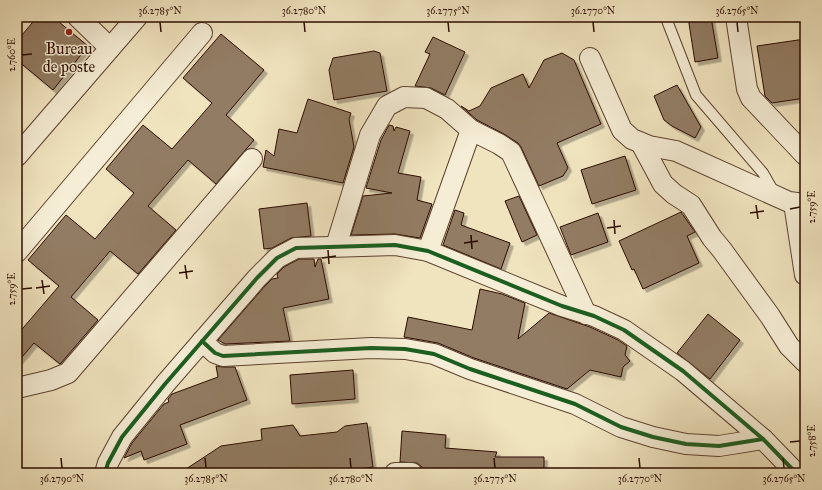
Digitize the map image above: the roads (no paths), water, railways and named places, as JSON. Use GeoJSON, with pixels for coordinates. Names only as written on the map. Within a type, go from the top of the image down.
{"type":"FeatureCollection","features":[{"type":"Feature","properties":{"kind":"street"},"geometry":{"type":"LineString","coordinates":[[78,17],[110,48]]}},
{"type":"Feature","properties":{"kind":"street"},"geometry":{"type":"LineString","coordinates":[[18,153],[136,17]]}},
{"type":"Feature","properties":{"kind":"street"},"geometry":{"type":"LineString","coordinates":[[736,17],[747,89],[751,98],[805,155]]}},
{"type":"Feature","properties":{"kind":"street"},"geometry":{"type":"LineString","coordinates":[[17,252],[202,33]]}},
{"type":"Feature","properties":{"kind":"street"},"geometry":{"type":"LineString","coordinates":[[590,58],[622,130],[632,139],[649,146],[676,151],[792,201],[805,275]]}},
{"type":"Feature","properties":{"kind":"street"},"geometry":{"type":"LineString","coordinates":[[336,246],[370,135],[387,106],[404,97],[426,98],[447,109],[471,130],[499,144],[511,152],[586,314]]}},
{"type":"Feature","properties":{"kind":"street"},"geometry":{"type":"LineString","coordinates":[[428,251],[471,130]]}},
{"type":"Feature","properties":{"kind":"street"},"geometry":{"type":"LineString","coordinates":[[641,143],[663,184],[674,194],[691,205],[712,238],[770,316],[789,346],[805,362]]}},
{"type":"Feature","properties":{"kind":"street"},"geometry":{"type":"LineString","coordinates":[[17,388],[51,380],[68,373],[252,159]]}},
{"type":"Feature","properties":{"kind":"street"},"geometry":{"type":"LineString","coordinates":[[105,473],[108,463],[122,437],[202,341],[257,278],[277,258],[296,248],[396,245],[428,251],[624,330],[677,367],[763,439],[796,473]]}},
{"type":"Feature","properties":{"kind":"street"},"geometry":{"type":"LineString","coordinates":[[202,341],[215,353],[223,356],[371,348],[405,349],[434,354],[470,369],[575,404],[621,427],[653,437],[686,444],[719,446],[763,439]]}},
{"type":"Feature","properties":{"kind":"street"},"geometry":{"type":"LineString","coordinates":[[395,473],[412,473]]}},
{"type":"Feature","properties":{"kind":"lane"},"geometry":{"type":"LineString","coordinates":[[666,18],[696,95],[763,173],[792,201]]}},
{"type":"Feature","properties":{"kind":"place","name":"Bureau de poste"},"geometry":{"type":"Point","coordinates":[69,32]}}]}
